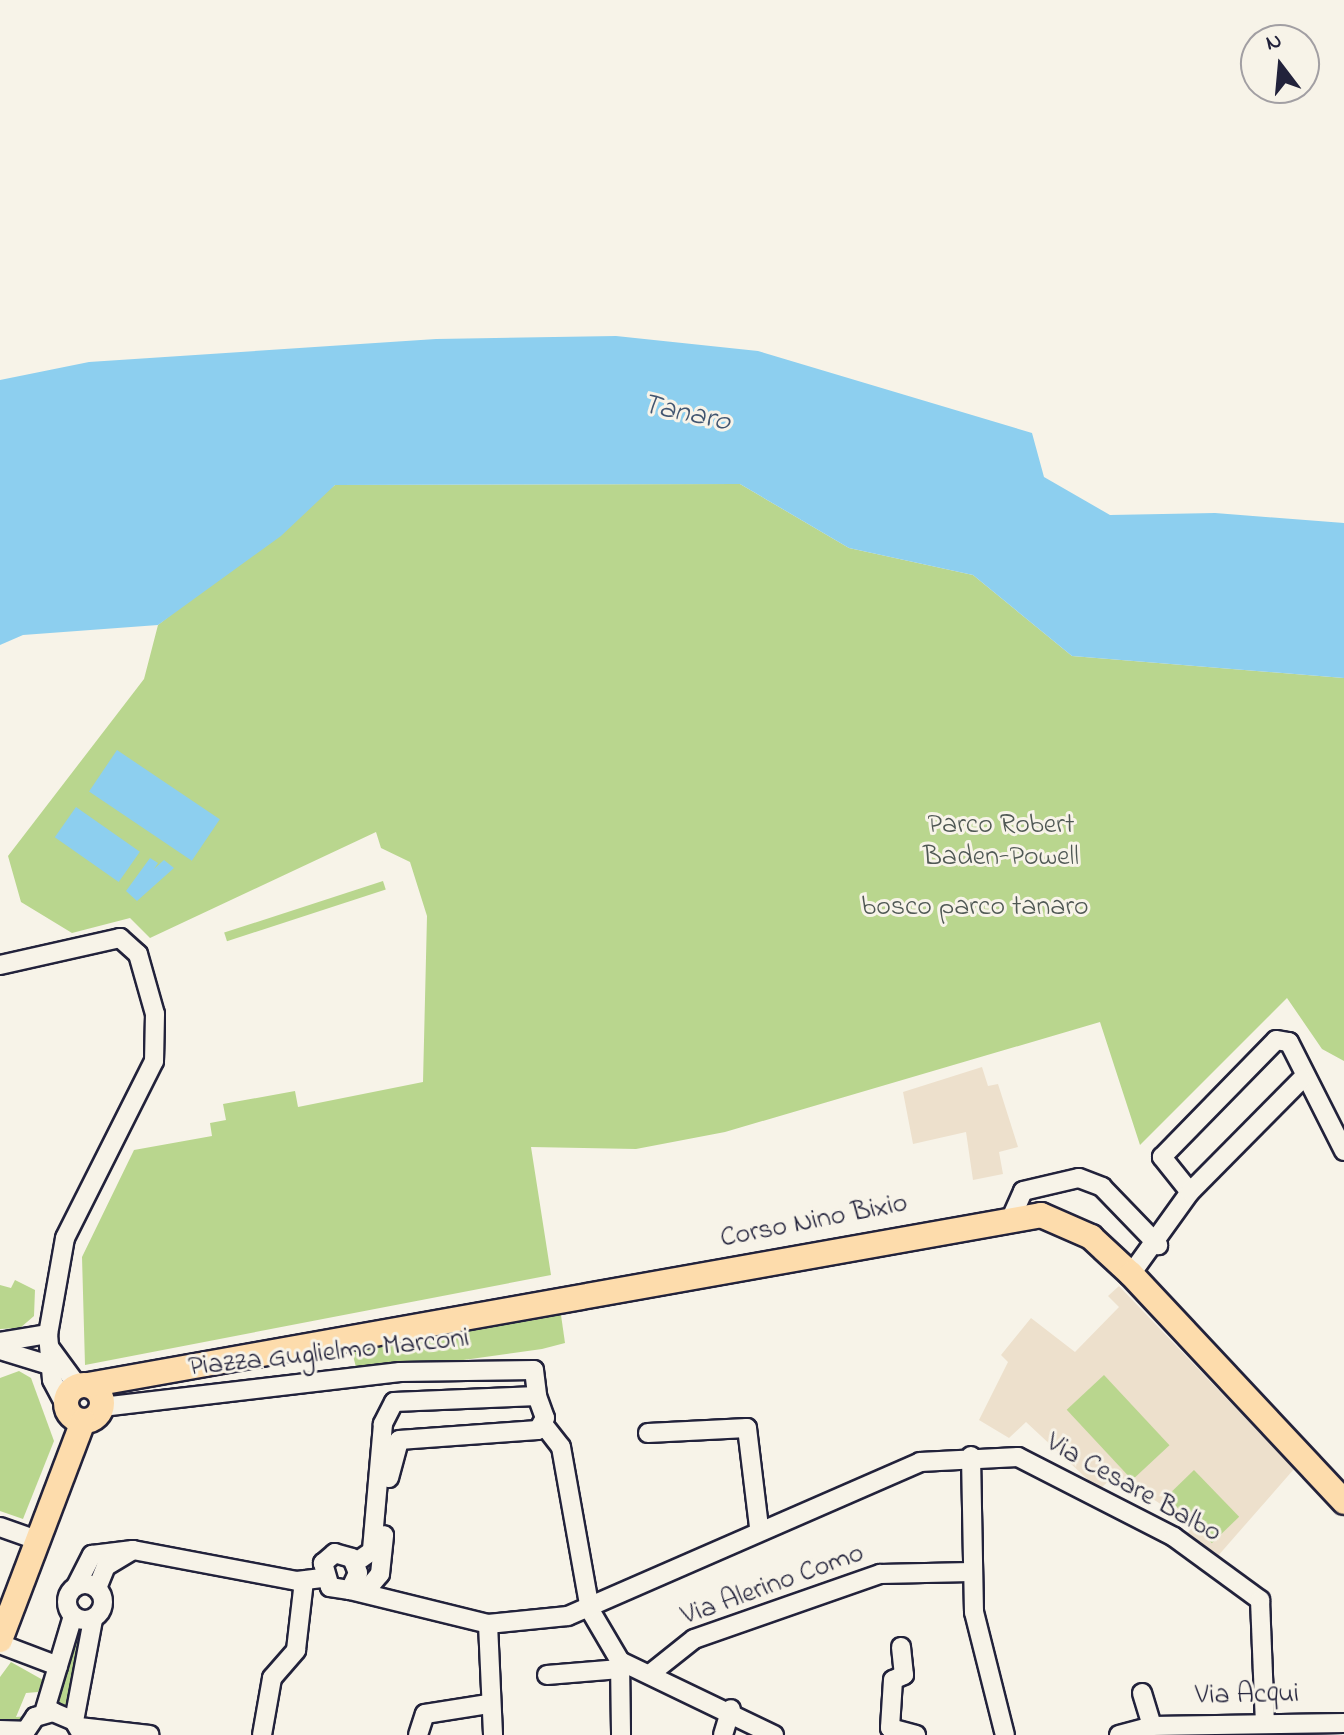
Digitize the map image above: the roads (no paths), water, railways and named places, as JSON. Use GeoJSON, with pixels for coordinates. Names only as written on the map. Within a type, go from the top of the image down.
{"type":"FeatureCollection","features":[{"type":"Feature","properties":{"kind":"main road","name":"Corso Nino Bixio"},"geometry":{"type":"LineString","coordinates":[[77,1391],[185,1367],[1012,1216],[1068,1224],[1131,1274],[1344,1502]]}},
{"type":"Feature","properties":{"kind":"main road","name":"Corso Nino Bixio"},"geometry":{"type":"LineString","coordinates":[[92,1414],[185,1367]]}},
{"type":"Feature","properties":{"kind":"main road"},"geometry":{"type":"LineString","coordinates":[[77,1391],[92,1414]]}},
{"type":"Feature","properties":{"kind":"main road"},"geometry":{"type":"LineString","coordinates":[[77,1391],[92,1414]]}},
{"type":"Feature","properties":{"kind":"main road"},"geometry":{"type":"LineString","coordinates":[[1,1638],[92,1414]]}},
{"type":"Feature","properties":{"kind":"street"},"geometry":{"type":"LineString","coordinates":[[0,965],[103,938],[120,938],[138,954],[158,1046],[124,1122],[65,1238],[49,1348],[77,1391]]}},
{"type":"Feature","properties":{"kind":"street"},"geometry":{"type":"LineString","coordinates":[[1190,1192],[1162,1157],[1276,1040],[1289,1042],[1302,1079],[1342,1146]]}},
{"type":"Feature","properties":{"kind":"street"},"geometry":{"type":"LineString","coordinates":[[1131,1274],[1158,1245],[1190,1192],[1302,1079]]}},
{"type":"Feature","properties":{"kind":"street"},"geometry":{"type":"LineString","coordinates":[[1012,1216],[1023,1191],[1079,1178],[1102,1187],[1158,1245]]}},
{"type":"Feature","properties":{"kind":"street"},"geometry":{"type":"LineString","coordinates":[[0,1342],[49,1348]]}},
{"type":"Feature","properties":{"kind":"street"},"geometry":{"type":"LineString","coordinates":[[0,1350],[49,1348]]}},
{"type":"Feature","properties":{"kind":"street","name":"Piazza Guglielmo Marconi"},"geometry":{"type":"LineString","coordinates":[[92,1414],[520,1365],[534,1370],[543,1424],[561,1447],[590,1610]]}},
{"type":"Feature","properties":{"kind":"street","name":"Piazza Guglielmo Marconi"},"geometry":{"type":"LineString","coordinates":[[356,1562],[372,1551],[383,1424],[394,1402],[537,1396]]}},
{"type":"Feature","properties":{"kind":"street"},"geometry":{"type":"LineString","coordinates":[[0,1730],[24,1733],[44,1713],[73,1616],[66,1603],[92,1555],[133,1550],[313,1580],[335,1590],[369,1587],[380,1574],[391,1456],[399,1440],[528,1434],[543,1424]]}},
{"type":"Feature","properties":{"kind":"street"},"geometry":{"type":"LineString","coordinates":[[648,1433],[747,1428],[759,1527]]}},
{"type":"Feature","properties":{"kind":"street"},"geometry":{"type":"LineString","coordinates":[[971,1456],[971,1572],[1005,1735]]}},
{"type":"Feature","properties":{"kind":"street","name":"Via Cesare Balbo"},"geometry":{"type":"LineString","coordinates":[[488,1624],[590,1610],[759,1527],[920,1462],[971,1456],[1018,1457],[1044,1467],[1174,1537],[1260,1600],[1265,1722]]}},
{"type":"Feature","properties":{"kind":"street"},"geometry":{"type":"LineString","coordinates":[[0,1527],[40,1541]]}},
{"type":"Feature","properties":{"kind":"street"},"geometry":{"type":"LineString","coordinates":[[97,1588],[106,1566],[133,1550]]}},
{"type":"Feature","properties":{"kind":"street"},"geometry":{"type":"LineString","coordinates":[[262,1735],[272,1678],[296,1650],[313,1580],[330,1555],[356,1562],[350,1590]]}},
{"type":"Feature","properties":{"kind":"street","name":"Via Alerino Como"},"geometry":{"type":"LineString","coordinates":[[650,1674],[694,1639],[880,1574],[971,1572]]}},
{"type":"Feature","properties":{"kind":"street"},"geometry":{"type":"LineString","coordinates":[[76,1586],[97,1588]]}},
{"type":"Feature","properties":{"kind":"street"},"geometry":{"type":"LineString","coordinates":[[78,1728],[93,1619],[104,1601],[97,1588]]}},
{"type":"Feature","properties":{"kind":"street"},"geometry":{"type":"LineString","coordinates":[[350,1590],[488,1624],[488,1704],[493,1735]]}},
{"type":"Feature","properties":{"kind":"street"},"geometry":{"type":"LineString","coordinates":[[590,1610],[620,1665],[621,1735]]}},
{"type":"Feature","properties":{"kind":"street"},"geometry":{"type":"LineString","coordinates":[[73,1616],[93,1619]]}},
{"type":"Feature","properties":{"kind":"street"},"geometry":{"type":"LineString","coordinates":[[1,1638],[58,1666]]}},
{"type":"Feature","properties":{"kind":"street"},"geometry":{"type":"LineString","coordinates":[[901,1647],[904,1675],[893,1680],[890,1728],[916,1735]]}},
{"type":"Feature","properties":{"kind":"street"},"geometry":{"type":"LineString","coordinates":[[547,1675],[620,1665],[650,1674],[731,1709],[774,1735]]}},
{"type":"Feature","properties":{"kind":"street"},"geometry":{"type":"LineString","coordinates":[[1142,1693],[1152,1726]]}},
{"type":"Feature","properties":{"kind":"street"},"geometry":{"type":"LineString","coordinates":[[418,1735],[425,1714],[488,1704]]}},
{"type":"Feature","properties":{"kind":"street"},"geometry":{"type":"LineString","coordinates":[[723,1735],[731,1709]]}},
{"type":"Feature","properties":{"kind":"street"},"geometry":{"type":"LineString","coordinates":[[44,1713],[78,1728],[150,1735]]}},
{"type":"Feature","properties":{"kind":"street","name":"Via Acqui"},"geometry":{"type":"LineString","coordinates":[[1119,1735],[1152,1726],[1228,1728],[1265,1722],[1344,1723]]}},
{"type":"Feature","properties":{"kind":"water","name":"Tanaro"},"geometry":{"type":"Polygon","coordinates":[[[616,336],[758,351],[1032,433],[1044,477],[1110,515],[1215,513],[1344,523],[1344,678],[1072,656],[973,575],[849,548],[740,484],[335,485],[281,536],[158,625],[23,635],[0,645],[0,380],[89,362],[436,339],[616,336]]]}},
{"type":"Feature","properties":{"kind":"water"},"geometry":{"type":"Polygon","coordinates":[[[117,750],[220,819],[192,861],[89,791],[117,750]]]}},
{"type":"Feature","properties":{"kind":"water"},"geometry":{"type":"Polygon","coordinates":[[[76,807],[140,852],[119,882],[55,837],[76,807]]]}},
{"type":"Feature","properties":{"kind":"water"},"geometry":{"type":"Polygon","coordinates":[[[150,858],[158,863],[154,869],[164,860],[174,868],[137,901],[126,891],[150,858]]]}},
{"type":"Feature","properties":{"kind":"park label","name":"Parco Robert Baden-Powell"},"geometry":{"type":"Point","coordinates":[1001,842]}},
{"type":"Feature","properties":{"kind":"park label","name":"bosco parco tanaro"},"geometry":{"type":"Point","coordinates":[975,908]}}]}
